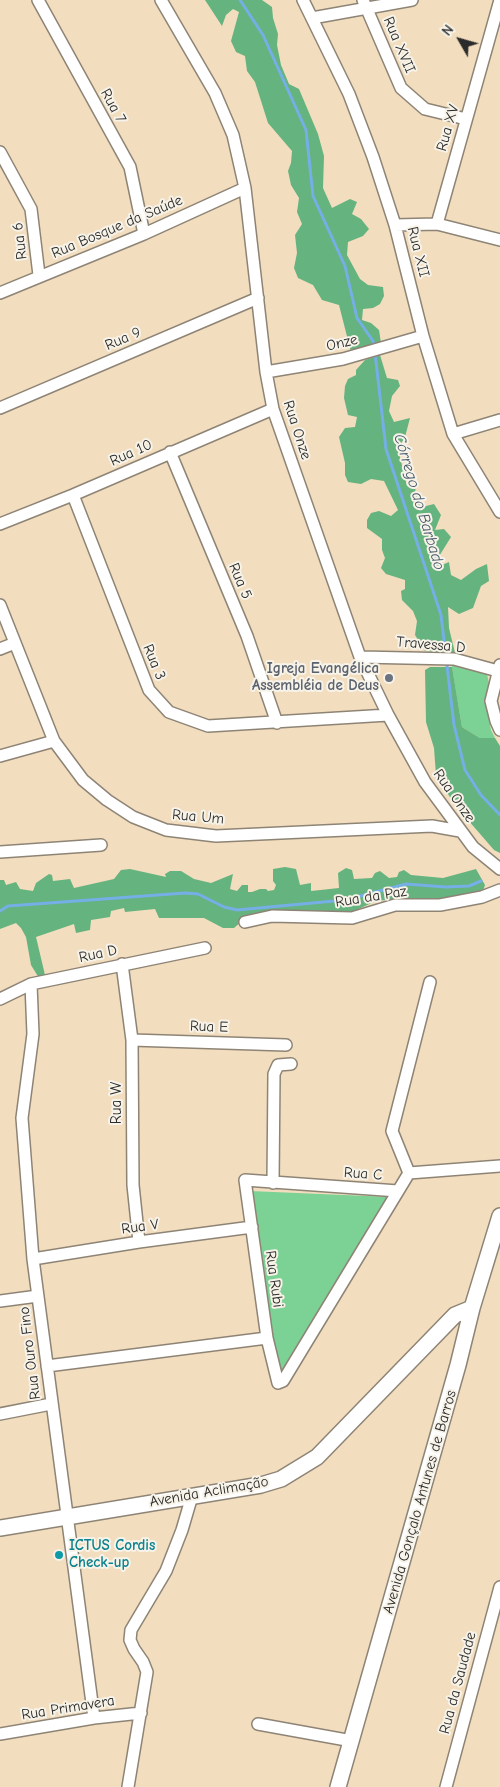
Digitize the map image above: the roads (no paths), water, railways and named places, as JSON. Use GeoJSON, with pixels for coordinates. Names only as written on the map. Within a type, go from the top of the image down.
{"type":"FeatureCollection","features":[{"type":"Feature","properties":{"kind":"main road","name":"Avenida Gonçalo Antunes de Barros"},"geometry":{"type":"LineString","coordinates":[[338,1787],[472,1308],[495,1250],[500,1216]]}},
{"type":"Feature","properties":{"kind":"main road","name":"Avenida Aclimação"},"geometry":{"type":"LineString","coordinates":[[0,1528],[261,1485],[298,1470],[317,1457],[455,1315],[472,1308]]}},
{"type":"Feature","properties":{"kind":"street","name":"Rua 7"},"geometry":{"type":"LineString","coordinates":[[38,0],[130,167],[144,234]]}},
{"type":"Feature","properties":{"kind":"street","name":"Rua Onze"},"geometry":{"type":"LineString","coordinates":[[161,0],[215,93],[233,135],[245,188],[266,372],[273,409],[360,657],[388,715],[425,782],[460,832],[473,847],[500,869]]}},
{"type":"Feature","properties":{"kind":"street","name":"Rua XII"},"geometry":{"type":"LineString","coordinates":[[303,0],[349,94],[395,225],[423,336],[453,434],[500,512]]}},
{"type":"Feature","properties":{"kind":"street"},"geometry":{"type":"LineString","coordinates":[[312,18],[365,4],[412,0]]}},
{"type":"Feature","properties":{"kind":"street","name":"Rua XV"},"geometry":{"type":"LineString","coordinates":[[437,224],[500,0]]}},
{"type":"Feature","properties":{"kind":"street","name":"Rua XVII"},"geometry":{"type":"LineString","coordinates":[[365,4],[401,88],[425,109],[466,119]]}},
{"type":"Feature","properties":{"kind":"street","name":"Rua 6"},"geometry":{"type":"LineString","coordinates":[[0,152],[31,209],[39,275]]}},
{"type":"Feature","properties":{"kind":"street"},"geometry":{"type":"LineString","coordinates":[[0,176],[11,171]]}},
{"type":"Feature","properties":{"kind":"street","name":"Rua Bosque da Saúde"},"geometry":{"type":"LineString","coordinates":[[0,293],[39,275],[144,234],[245,188]]}},
{"type":"Feature","properties":{"kind":"street"},"geometry":{"type":"LineString","coordinates":[[395,225],[437,224],[500,240]]}},
{"type":"Feature","properties":{"kind":"street","name":"Rua 9"},"geometry":{"type":"LineString","coordinates":[[0,408],[258,298]]}},
{"type":"Feature","properties":{"kind":"street","name":"Onze"},"geometry":{"type":"LineString","coordinates":[[266,372],[343,359],[423,336]]}},
{"type":"Feature","properties":{"kind":"street","name":"Rua 10"},"geometry":{"type":"LineString","coordinates":[[0,524],[73,495],[273,409]]}},
{"type":"Feature","properties":{"kind":"street"},"geometry":{"type":"LineString","coordinates":[[453,434],[500,420]]}},
{"type":"Feature","properties":{"kind":"street","name":"Rua 5"},"geometry":{"type":"LineString","coordinates":[[170,452],[247,636],[277,723]]}},
{"type":"Feature","properties":{"kind":"street","name":"Rua 3"},"geometry":{"type":"LineString","coordinates":[[73,495],[139,668],[149,690],[169,712],[208,726],[388,715]]}},
{"type":"Feature","properties":{"kind":"street","name":"Rua Um"},"geometry":{"type":"LineString","coordinates":[[0,605],[54,741],[83,780],[107,800],[133,817],[166,830],[216,836],[432,826],[460,832]]}},
{"type":"Feature","properties":{"kind":"street"},"geometry":{"type":"LineString","coordinates":[[0,649],[15,643]]}},
{"type":"Feature","properties":{"kind":"street","name":"Travessa D"},"geometry":{"type":"LineString","coordinates":[[360,657],[454,659],[499,668]]}},
{"type":"Feature","properties":{"kind":"street"},"geometry":{"type":"LineString","coordinates":[[499,668],[492,701],[496,722],[500,730]]}},
{"type":"Feature","properties":{"kind":"street"},"geometry":{"type":"LineString","coordinates":[[0,756],[54,741]]}},
{"type":"Feature","properties":{"kind":"street"},"geometry":{"type":"LineString","coordinates":[[0,852],[101,845]]}},
{"type":"Feature","properties":{"kind":"street","name":"Rua Onze"},"geometry":{"type":"LineString","coordinates":[[473,847],[500,861]]}},
{"type":"Feature","properties":{"kind":"street","name":"Rua da Paz"},"geometry":{"type":"LineString","coordinates":[[245,922],[272,916],[352,918],[395,905],[440,905],[500,890]]}},
{"type":"Feature","properties":{"kind":"street","name":"Rua D"},"geometry":{"type":"LineString","coordinates":[[0,999],[31,984],[205,948]]}},
{"type":"Feature","properties":{"kind":"street","name":"Rua W"},"geometry":{"type":"LineString","coordinates":[[122,964],[132,1040],[132,1185],[139,1242]]}},
{"type":"Feature","properties":{"kind":"street"},"geometry":{"type":"LineString","coordinates":[[430,982],[392,1131],[409,1173],[500,1166]]}},
{"type":"Feature","properties":{"kind":"street","name":"Rua Ouro Fino"},"geometry":{"type":"LineString","coordinates":[[31,984],[33,1034],[22,1118],[33,1259],[94,1718]]}},
{"type":"Feature","properties":{"kind":"street","name":"Rua E"},"geometry":{"type":"LineString","coordinates":[[132,1040],[286,1045]]}},
{"type":"Feature","properties":{"kind":"street"},"geometry":{"type":"LineString","coordinates":[[273,1183],[274,1074],[278,1065],[291,1064]]}},
{"type":"Feature","properties":{"kind":"street","name":"Rua C"},"geometry":{"type":"LineString","coordinates":[[245,1180],[398,1191],[409,1173]]}},
{"type":"Feature","properties":{"kind":"street","name":"Rua Rubi"},"geometry":{"type":"LineString","coordinates":[[245,1180],[267,1338],[276,1382],[280,1384],[398,1191]]}},
{"type":"Feature","properties":{"kind":"street","name":"Rua V"},"geometry":{"type":"LineString","coordinates":[[33,1259],[252,1227]]}},
{"type":"Feature","properties":{"kind":"street"},"geometry":{"type":"LineString","coordinates":[[0,1301],[38,1296]]}},
{"type":"Feature","properties":{"kind":"street"},"geometry":{"type":"LineString","coordinates":[[47,1366],[267,1338]]}},
{"type":"Feature","properties":{"kind":"street"},"geometry":{"type":"LineString","coordinates":[[0,1414],[51,1404]]}},
{"type":"Feature","properties":{"kind":"street"},"geometry":{"type":"LineString","coordinates":[[128,1787],[147,1672],[130,1640],[131,1630],[166,1570],[182,1530],[192,1496]]}},
{"type":"Feature","properties":{"kind":"street","name":"Rua da Saudade"},"geometry":{"type":"LineString","coordinates":[[446,1787],[500,1587]]}},
{"type":"Feature","properties":{"kind":"street","name":"Rua Primavera"},"geometry":{"type":"LineString","coordinates":[[0,1734],[94,1718],[141,1713]]}},
{"type":"Feature","properties":{"kind":"street"},"geometry":{"type":"LineString","coordinates":[[258,1724],[352,1742]]}},
{"type":"Feature","properties":{"kind":"waterway","name":"Córrego do Barbado"},"geometry":{"type":"LineString","coordinates":[[240,0],[263,35],[306,130],[313,196],[345,266],[357,318],[373,341],[374,347]]}},
{"type":"Feature","properties":{"kind":"waterway","name":"Córrego do Barbado"},"geometry":{"type":"LineString","coordinates":[[375,353],[386,449],[441,615],[454,725],[465,770],[481,795],[500,815]]}},
{"type":"Feature","properties":{"kind":"waterway"},"geometry":{"type":"LineString","coordinates":[[0,911],[8,906],[185,893],[198,894],[224,907],[237,910],[345,900],[406,884],[446,887],[469,886],[481,881]]}},
{"type":"Feature","properties":{"kind":"place","name":"Igreja Evangélica Assembléia de Deus"},"geometry":{"type":"Point","coordinates":[389,678]}},
{"type":"Feature","properties":{"kind":"place","name":"ICTUS Cordis Check-up"},"geometry":{"type":"Point","coordinates":[59,1555]}}]}
